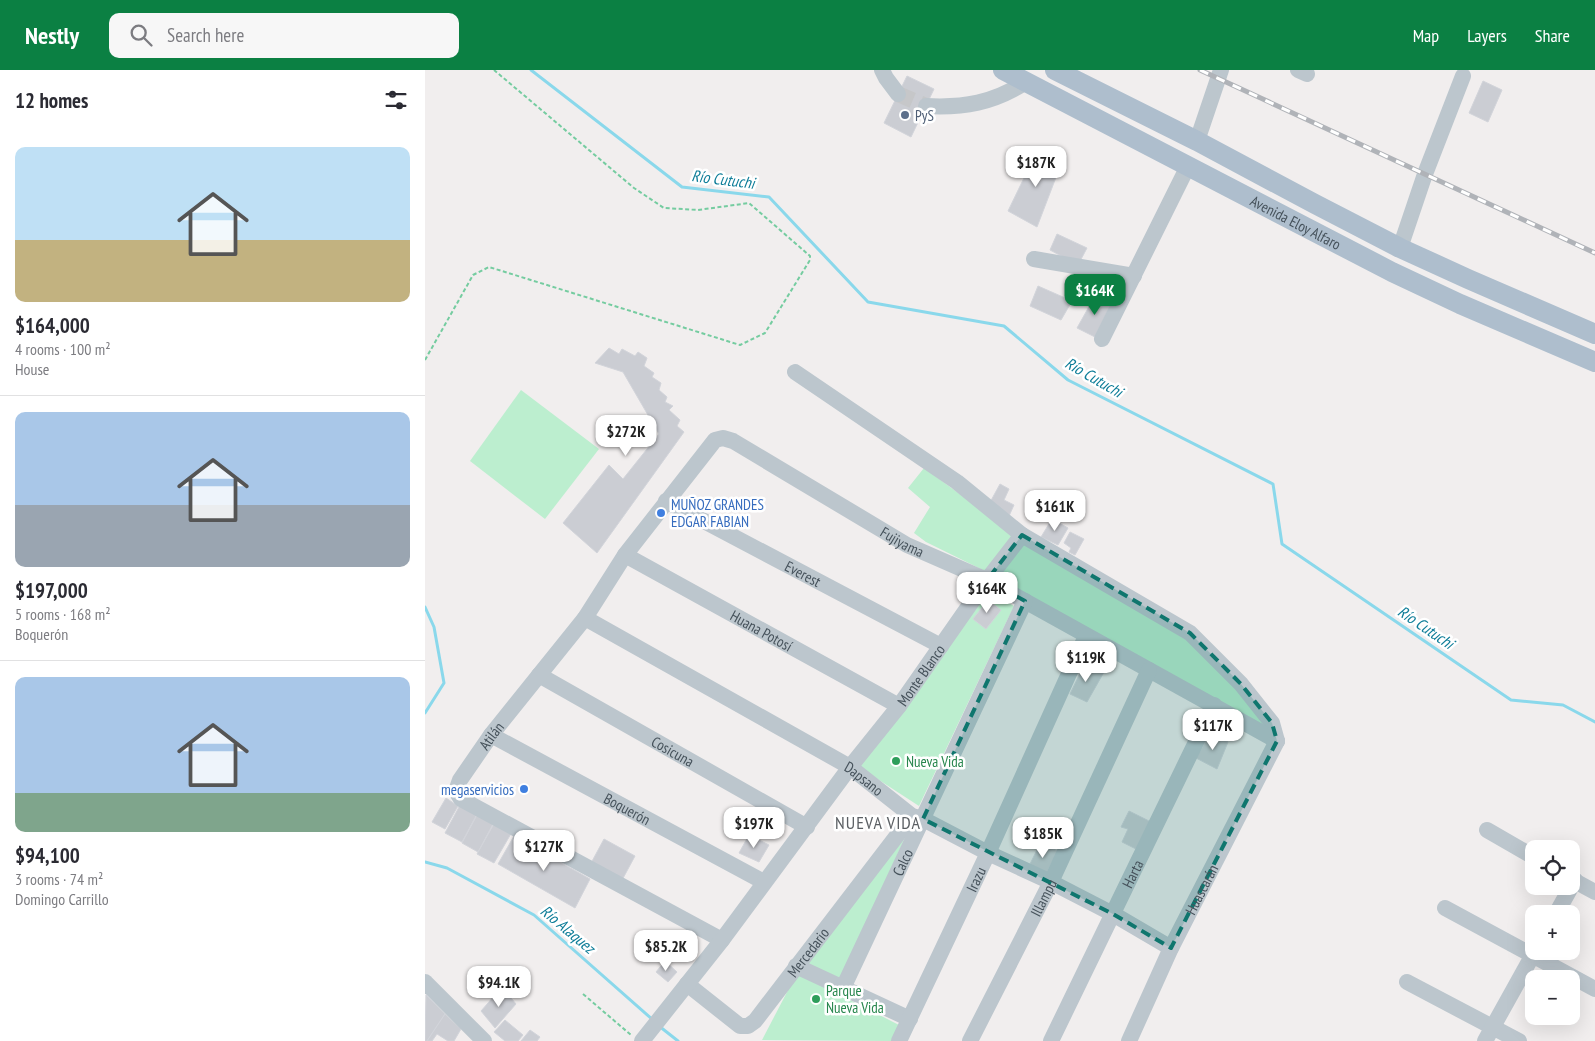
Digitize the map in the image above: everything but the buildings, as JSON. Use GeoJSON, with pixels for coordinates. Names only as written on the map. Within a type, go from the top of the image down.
{"type":"FeatureCollection","features":[{"type":"Feature","properties":{"kind":"main road","name":"Avenida Eloy Alfaro"},"geometry":{"type":"LineString","coordinates":[[1003,70],[1393,272],[1460,304],[1595,362]]}},
{"type":"Feature","properties":{"kind":"main road","name":"Avenida Eloy Alfaro"},"geometry":{"type":"LineString","coordinates":[[1055,70],[1197,141],[1400,248],[1595,334]]}},
{"type":"Feature","properties":{"kind":"street"},"geometry":{"type":"LineString","coordinates":[[882,70],[898,94]]}},
{"type":"Feature","properties":{"kind":"street"},"geometry":{"type":"LineString","coordinates":[[1197,141],[1221,70]]}},
{"type":"Feature","properties":{"kind":"street"},"geometry":{"type":"LineString","coordinates":[[1400,248],[1425,174],[1463,76]]}},
{"type":"Feature","properties":{"kind":"street"},"geometry":{"type":"LineString","coordinates":[[926,106],[947,107],[976,104],[1010,92],[1025,82]]}},
{"type":"Feature","properties":{"kind":"street"},"geometry":{"type":"LineString","coordinates":[[1102,339],[1188,166]]}},
{"type":"Feature","properties":{"kind":"street"},"geometry":{"type":"LineString","coordinates":[[1034,259],[1134,276]]}},
{"type":"Feature","properties":{"kind":"street"},"geometry":{"type":"LineString","coordinates":[[795,372],[957,482],[1022,535],[1190,633],[1241,684],[1272,723],[1277,741]]}},
{"type":"Feature","properties":{"kind":"street","name":"Fujiyama"},"geometry":{"type":"LineString","coordinates":[[715,440],[723,438],[733,441],[907,546],[987,580],[1025,600],[1086,636],[1277,741]]}},
{"type":"Feature","properties":{"kind":"street","name":"Atilán"},"geometry":{"type":"LineString","coordinates":[[715,440],[625,555],[585,618],[491,735],[460,780],[456,791],[461,799],[721,940]]}},
{"type":"Feature","properties":{"kind":"street","name":"Everest"},"geometry":{"type":"LineString","coordinates":[[666,501],[941,646]]}},
{"type":"Feature","properties":{"kind":"street","name":"Monte Blanco"},"geometry":{"type":"LineString","coordinates":[[641,1039],[687,984],[807,827],[850,767],[899,706],[987,580],[1022,535]]}},
{"type":"Feature","properties":{"kind":"street","name":"Huana Potosí"},"geometry":{"type":"LineString","coordinates":[[625,555],[899,706]]}},
{"type":"Feature","properties":{"kind":"street","name":"Calco"},"geometry":{"type":"LineString","coordinates":[[843,988],[917,817],[1025,600]]}},
{"type":"Feature","properties":{"kind":"street","name":"Dapsano"},"geometry":{"type":"LineString","coordinates":[[585,618],[850,767],[917,817],[1051,882],[1113,914],[1171,948]]}},
{"type":"Feature","properties":{"kind":"street","name":"Irazu"},"geometry":{"type":"LineString","coordinates":[[899,1041],[988,853],[1086,636]]}},
{"type":"Feature","properties":{"kind":"street","name":"Illampu"},"geometry":{"type":"LineString","coordinates":[[970,1041],[1051,882],[1149,670]]}},
{"type":"Feature","properties":{"kind":"street","name":"Cosicuna"},"geometry":{"type":"LineString","coordinates":[[539,676],[807,827]]}},
{"type":"Feature","properties":{"kind":"street","name":"Harta"},"geometry":{"type":"LineString","coordinates":[[1051,1041],[1214,705]]}},
{"type":"Feature","properties":{"kind":"street","name":"Boquerón"},"geometry":{"type":"LineString","coordinates":[[491,735],[764,882]]}},
{"type":"Feature","properties":{"kind":"street","name":"Huascarán"},"geometry":{"type":"LineString","coordinates":[[1129,1041],[1171,948],[1277,741]]}},
{"type":"Feature","properties":{"kind":"street","name":"Mercedario"},"geometry":{"type":"LineString","coordinates":[[687,984],[740,1026],[748,1026],[755,1020],[796,966],[917,817]]}},
{"type":"Feature","properties":{"kind":"street"},"geometry":{"type":"LineString","coordinates":[[1487,830],[1525,852]]}},
{"type":"Feature","properties":{"kind":"street"},"geometry":{"type":"LineString","coordinates":[[1580,884],[1595,892]]}},
{"type":"Feature","properties":{"kind":"street"},"geometry":{"type":"LineString","coordinates":[[1445,908],[1525,948]]}},
{"type":"Feature","properties":{"kind":"street"},"geometry":{"type":"LineString","coordinates":[[1489,1034],[1530,960]]}},
{"type":"Feature","properties":{"kind":"street"},"geometry":{"type":"LineString","coordinates":[[1546,960],[1595,989]]}},
{"type":"Feature","properties":{"kind":"street"},"geometry":{"type":"LineString","coordinates":[[796,966],[909,1019]]}},
{"type":"Feature","properties":{"kind":"street"},"geometry":{"type":"LineString","coordinates":[[425,982],[484,1041]]}},
{"type":"Feature","properties":{"kind":"street"},"geometry":{"type":"LineString","coordinates":[[1407,982],[1489,1034],[1519,1041]]}},
{"type":"Feature","properties":{"kind":"path"},"geometry":{"type":"LineString","coordinates":[[425,360],[473,275],[489,267],[741,345],[765,333],[810,260],[810,256],[749,202],[698,210],[664,208],[634,188],[494,70]]}},
{"type":"Feature","properties":{"kind":"path"},"geometry":{"type":"LineString","coordinates":[[583,994],[641,1039]]}},
{"type":"Feature","properties":{"kind":"highlighted area"},"geometry":{"type":"Polygon","coordinates":[[[1022,535],[1190,633],[1241,684],[1272,723],[1277,741],[1171,948],[1113,914],[923,819],[1025,601],[987,580],[1022,535]]]}},
{"type":"Feature","properties":{"kind":"green space"},"geometry":{"type":"Polygon","coordinates":[[[521,390],[599,449],[545,519],[470,461],[521,390]]]}},
{"type":"Feature","properties":{"kind":"green space"},"geometry":{"type":"Polygon","coordinates":[[[924,468],[1012,532],[1201,649],[1241,689],[1268,732],[997,577],[926,542],[914,533],[930,507],[908,488],[924,468]]]}},
{"type":"Feature","properties":{"kind":"green space"},"geometry":{"type":"Polygon","coordinates":[[[989,591],[1014,606],[919,806],[859,767],[989,591]]]}},
{"type":"Feature","properties":{"kind":"green space"},"geometry":{"type":"Polygon","coordinates":[[[908,831],[841,979],[806,964],[908,831]]]}},
{"type":"Feature","properties":{"kind":"green space","name":"Parque Nueva Vida"},"geometry":{"type":"Polygon","coordinates":[[[797,973],[899,1025],[891,1041],[762,1040],[797,973]]]}},
{"type":"Feature","properties":{"kind":"waterway","name":"Río Cutuchi"},"geometry":{"type":"LineString","coordinates":[[531,70],[682,187],[769,197],[868,302],[1004,326],[1068,380],[1273,484],[1282,544],[1511,700],[1563,705],[1595,722]]}},
{"type":"Feature","properties":{"kind":"waterway","name":"Río Alaquez"},"geometry":{"type":"LineString","coordinates":[[425,607],[434,627],[444,683],[425,713]]}},
{"type":"Feature","properties":{"kind":"waterway","name":"Río Alaquez"},"geometry":{"type":"LineString","coordinates":[[425,862],[447,868],[534,915],[653,1020]]}},
{"type":"Feature","properties":{"kind":"waterway","name":"Río Alaquez"},"geometry":{"type":"LineString","coordinates":[[659,1026],[678,1041]]}},
{"type":"Feature","properties":{"kind":"tunnel"},"geometry":{"type":"LineString","coordinates":[[898,94],[926,106]]}},
{"type":"Feature","properties":{"kind":"railway"},"geometry":{"type":"LineString","coordinates":[[1200,70],[1595,253]]}},
{"type":"Feature","properties":{"kind":"place","name":"PyS"},"geometry":{"type":"Point","coordinates":[905,115]}},
{"type":"Feature","properties":{"kind":"place","name":"MUÑOZ GRANDES EDGAR FABIAN"},"geometry":{"type":"Point","coordinates":[661,513]}},
{"type":"Feature","properties":{"kind":"place","name":"Nueva Vida"},"geometry":{"type":"Point","coordinates":[896,761]}},
{"type":"Feature","properties":{"kind":"place","name":"megaservicios"},"geometry":{"type":"Point","coordinates":[524,789]}},
{"type":"Feature","properties":{"kind":"place","name":"Parque Nueva Vida"},"geometry":{"type":"Point","coordinates":[816,999]}},
{"type":"Feature","properties":{"kind":"district","name":"NUEVA VIDA"},"geometry":{"type":"Point","coordinates":[878,822]}}]}
